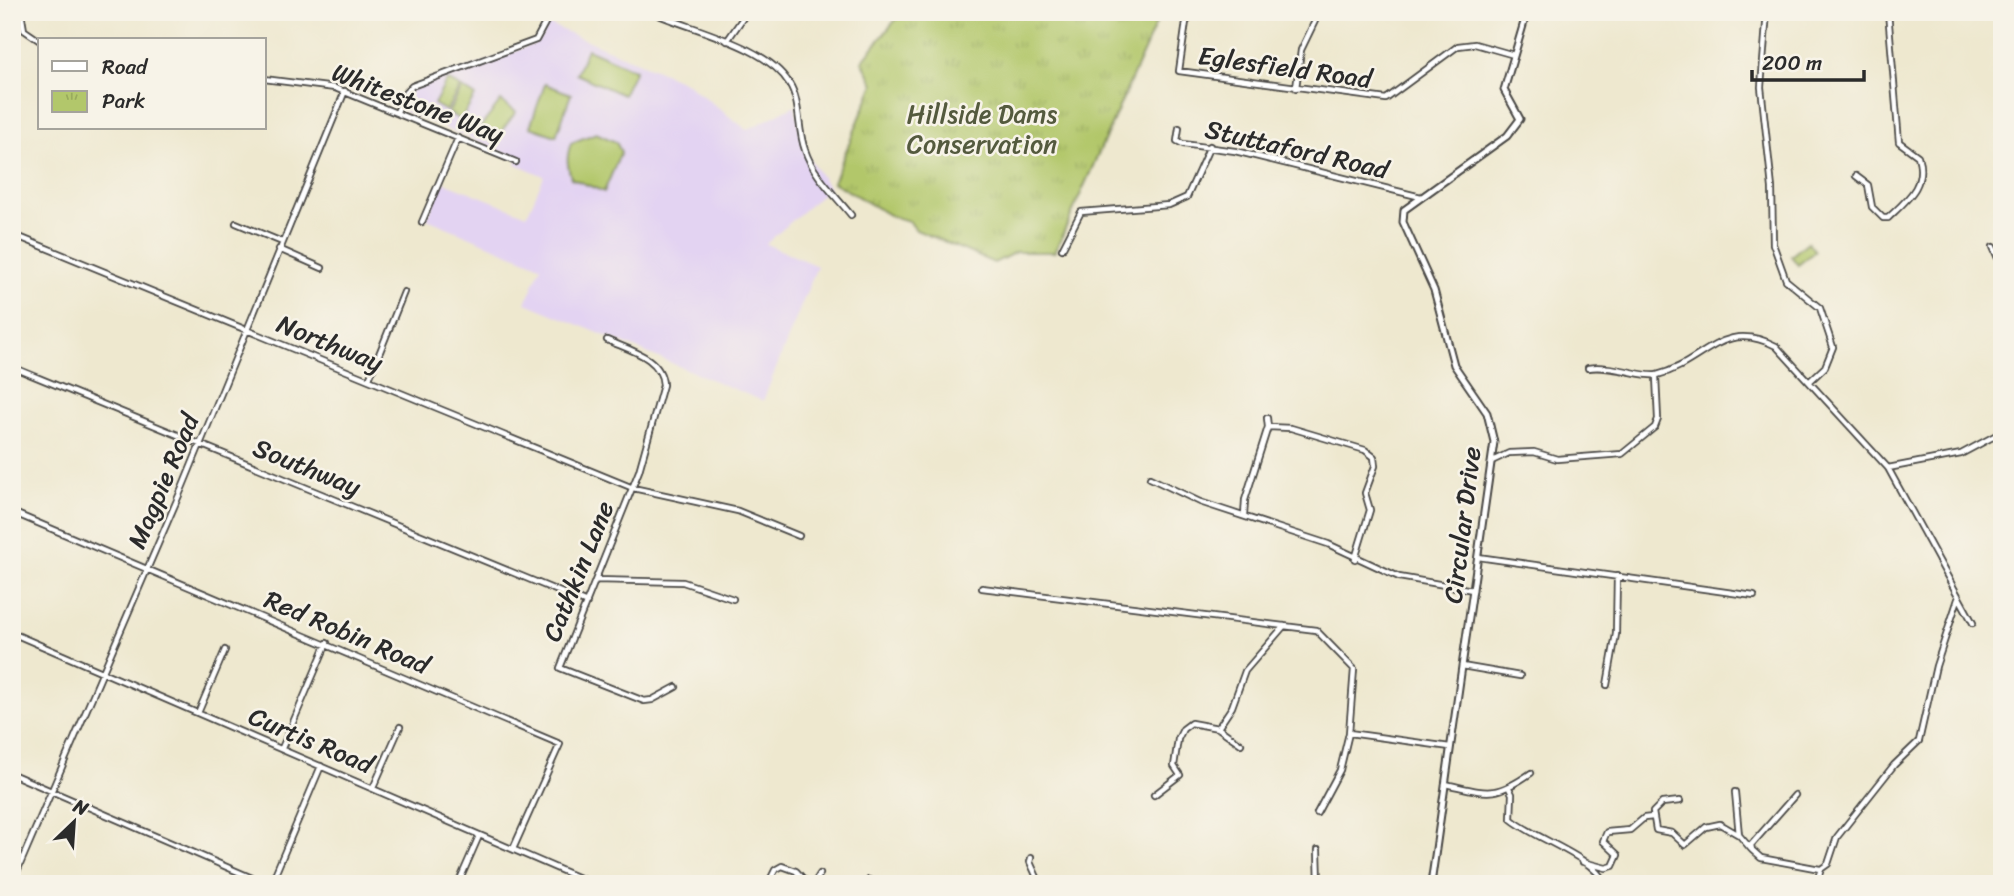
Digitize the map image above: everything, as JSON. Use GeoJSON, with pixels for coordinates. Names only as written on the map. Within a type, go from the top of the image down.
{"type":"FeatureCollection","features":[{"type":"Feature","properties":{"kind":"street"},"geometry":{"type":"LineString","coordinates":[[21,12],[24,30],[38,40]]}},
{"type":"Feature","properties":{"kind":"street"},"geometry":{"type":"LineString","coordinates":[[397,112],[405,93],[412,86],[536,40],[551,12]]}},
{"type":"Feature","properties":{"kind":"street"},"geometry":{"type":"LineString","coordinates":[[652,12],[727,41],[765,61],[788,81],[808,159],[851,215]]}},
{"type":"Feature","properties":{"kind":"street"},"geometry":{"type":"LineString","coordinates":[[727,41],[747,12]]}},
{"type":"Feature","properties":{"kind":"street","name":"Eglesfield Road"},"geometry":{"type":"LineString","coordinates":[[1196,12],[1186,22],[1179,71],[1296,89],[1386,99],[1458,46],[1475,44],[1514,55]]}},
{"type":"Feature","properties":{"kind":"street"},"geometry":{"type":"LineString","coordinates":[[1421,197],[1498,142],[1519,123],[1520,119],[1504,90],[1527,12]]}},
{"type":"Feature","properties":{"kind":"street"},"geometry":{"type":"LineString","coordinates":[[1767,12],[1761,87],[1772,188],[1773,244],[1786,280],[1820,308],[1833,347],[1829,360],[1809,382]]}},
{"type":"Feature","properties":{"kind":"street"},"geometry":{"type":"LineString","coordinates":[[1856,176],[1868,185],[1872,207],[1883,218],[1888,218],[1909,198],[1920,181],[1918,156],[1899,142],[1888,12]]}},
{"type":"Feature","properties":{"kind":"street"},"geometry":{"type":"LineString","coordinates":[[1296,89],[1301,50],[1315,21]]}},
{"type":"Feature","properties":{"kind":"street","name":"Whitestone Way"},"geometry":{"type":"LineString","coordinates":[[266,79],[328,86],[345,91],[516,162]]}},
{"type":"Feature","properties":{"kind":"street","name":"Magpie Road"},"geometry":{"type":"LineString","coordinates":[[12,883],[104,673],[345,91]]}},
{"type":"Feature","properties":{"kind":"street","name":"Stuttaford Road"},"geometry":{"type":"LineString","coordinates":[[1179,128],[1177,141],[1210,146],[1421,197]]}},
{"type":"Feature","properties":{"kind":"street"},"geometry":{"type":"LineString","coordinates":[[422,222],[458,138]]}},
{"type":"Feature","properties":{"kind":"street"},"geometry":{"type":"LineString","coordinates":[[1062,249],[1081,212],[1170,205],[1187,197],[1210,146]]}},
{"type":"Feature","properties":{"kind":"street","name":"Circular Drive"},"geometry":{"type":"LineString","coordinates":[[1421,197],[1404,210],[1403,222],[1434,290],[1454,365],[1487,413],[1494,442],[1431,884]]}},
{"type":"Feature","properties":{"kind":"street"},"geometry":{"type":"LineString","coordinates":[[236,223],[282,242]]}},
{"type":"Feature","properties":{"kind":"street","name":"Northway"},"geometry":{"type":"LineString","coordinates":[[12,234],[633,488],[738,511],[799,536]]}},
{"type":"Feature","properties":{"kind":"street"},"geometry":{"type":"LineString","coordinates":[[1993,247],[2002,267]]}},
{"type":"Feature","properties":{"kind":"street"},"geometry":{"type":"LineString","coordinates":[[279,249],[322,268]]}},
{"type":"Feature","properties":{"kind":"street"},"geometry":{"type":"LineString","coordinates":[[369,379],[404,292]]}},
{"type":"Feature","properties":{"kind":"street"},"geometry":{"type":"LineString","coordinates":[[1588,368],[1608,366],[1656,376],[1734,336],[1744,335],[1776,346],[1888,468],[1973,623]]}},
{"type":"Feature","properties":{"kind":"street","name":"Cathkin Lane"},"geometry":{"type":"LineString","coordinates":[[607,340],[653,361],[663,379],[650,438],[633,488],[559,668],[608,690],[646,701],[676,687]]}},
{"type":"Feature","properties":{"kind":"street","name":"Southway"},"geometry":{"type":"LineString","coordinates":[[12,368],[587,603]]}},
{"type":"Feature","properties":{"kind":"street"},"geometry":{"type":"LineString","coordinates":[[1492,461],[1509,453],[1534,453],[1556,459],[1622,454],[1655,427],[1658,419],[1656,376]]}},
{"type":"Feature","properties":{"kind":"street"},"geometry":{"type":"LineString","coordinates":[[1244,516],[1245,500],[1268,427],[1267,418]]}},
{"type":"Feature","properties":{"kind":"street"},"geometry":{"type":"LineString","coordinates":[[1268,427],[1291,428],[1364,450],[1374,457],[1375,466],[1365,493],[1370,509],[1355,559]]}},
{"type":"Feature","properties":{"kind":"street"},"geometry":{"type":"LineString","coordinates":[[1888,468],[1961,454],[2002,432]]}},
{"type":"Feature","properties":{"kind":"street"},"geometry":{"type":"LineString","coordinates":[[1150,478],[1200,502],[1328,544],[1355,559],[1399,577],[1473,590]]}},
{"type":"Feature","properties":{"kind":"street","name":"Red Robin Road"},"geometry":{"type":"LineString","coordinates":[[12,512],[327,643],[560,744],[513,849]]}},
{"type":"Feature","properties":{"kind":"street"},"geometry":{"type":"LineString","coordinates":[[1478,558],[1754,596]]}},
{"type":"Feature","properties":{"kind":"street"},"geometry":{"type":"LineString","coordinates":[[1607,685],[1616,634],[1617,576]]}},
{"type":"Feature","properties":{"kind":"street"},"geometry":{"type":"LineString","coordinates":[[596,580],[682,582],[733,599]]}},
{"type":"Feature","properties":{"kind":"street"},"geometry":{"type":"LineString","coordinates":[[982,588],[1316,629],[1354,669],[1349,733],[1340,770],[1317,813]]}},
{"type":"Feature","properties":{"kind":"street"},"geometry":{"type":"LineString","coordinates":[[1816,884],[1821,869],[1828,864],[1840,832],[1894,765],[1919,741],[1936,666],[1958,596]]}},
{"type":"Feature","properties":{"kind":"street"},"geometry":{"type":"LineString","coordinates":[[1218,728],[1233,707],[1245,671],[1274,635],[1285,626]]}},
{"type":"Feature","properties":{"kind":"street","name":"Curtis Road"},"geometry":{"type":"LineString","coordinates":[[12,633],[593,884]]}},
{"type":"Feature","properties":{"kind":"street"},"geometry":{"type":"LineString","coordinates":[[282,748],[327,643]]}},
{"type":"Feature","properties":{"kind":"street"},"geometry":{"type":"LineString","coordinates":[[198,713],[225,650]]}},
{"type":"Feature","properties":{"kind":"street"},"geometry":{"type":"LineString","coordinates":[[1462,666],[1520,676]]}},
{"type":"Feature","properties":{"kind":"street"},"geometry":{"type":"LineString","coordinates":[[1154,795],[1180,775],[1174,766],[1183,729],[1191,723],[1218,728],[1241,744]]}},
{"type":"Feature","properties":{"kind":"street"},"geometry":{"type":"LineString","coordinates":[[373,788],[400,727]]}},
{"type":"Feature","properties":{"kind":"street"},"geometry":{"type":"LineString","coordinates":[[1349,733],[1450,747]]}},
{"type":"Feature","properties":{"kind":"street"},"geometry":{"type":"LineString","coordinates":[[12,774],[268,884],[321,765]]}},
{"type":"Feature","properties":{"kind":"street"},"geometry":{"type":"LineString","coordinates":[[1445,784],[1490,794],[1509,788],[1531,773]]}},
{"type":"Feature","properties":{"kind":"street"},"geometry":{"type":"LineString","coordinates":[[1509,788],[1512,794],[1511,819],[1598,873],[1605,884]]}},
{"type":"Feature","properties":{"kind":"street"},"geometry":{"type":"LineString","coordinates":[[1735,792],[1739,835]]}},
{"type":"Feature","properties":{"kind":"street"},"geometry":{"type":"LineString","coordinates":[[1752,850],[1751,845],[1774,816],[1781,813],[1796,795]]}},
{"type":"Feature","properties":{"kind":"street"},"geometry":{"type":"LineString","coordinates":[[1680,801],[1662,803],[1653,812],[1653,817],[1656,830],[1672,833],[1682,844],[1690,843],[1706,827],[1720,824],[1739,835],[1761,858],[1821,869]]}},
{"type":"Feature","properties":{"kind":"street"},"geometry":{"type":"LineString","coordinates":[[1582,862],[1606,868],[1613,866],[1618,855],[1603,841],[1607,832],[1630,830],[1644,818],[1653,817]]}},
{"type":"Feature","properties":{"kind":"street"},"geometry":{"type":"LineString","coordinates":[[458,884],[479,836]]}},
{"type":"Feature","properties":{"kind":"street"},"geometry":{"type":"LineString","coordinates":[[1318,850],[1319,884]]}},
{"type":"Feature","properties":{"kind":"street"},"geometry":{"type":"LineString","coordinates":[[1031,858],[1030,862],[1040,884]]}},
{"type":"Feature","properties":{"kind":"street"},"geometry":{"type":"LineString","coordinates":[[768,884],[775,870],[782,866],[796,871],[807,883],[817,883],[820,874]]}},
{"type":"Feature","properties":{"kind":"street"},"geometry":{"type":"LineString","coordinates":[[866,884],[869,880],[877,884]]}},
{"type":"Feature","properties":{"kind":"shaded area"},"geometry":{"type":"Polygon","coordinates":[[[548,24],[685,82],[747,130],[795,105],[804,150],[829,188],[766,244],[817,266],[763,401],[526,303],[541,266],[427,219],[442,181],[527,215],[544,176],[516,164],[518,158],[403,111],[412,89],[534,44],[542,37],[548,24]]]}},
{"type":"Feature","properties":{"kind":"green space","name":"Hillside Dams Conservation"},"geometry":{"type":"Polygon","coordinates":[[[902,12],[1161,12],[1055,252],[1016,252],[994,263],[916,230],[909,221],[891,216],[833,182],[874,84],[862,61],[902,12]]]}},
{"type":"Feature","properties":{"kind":"green space"},"geometry":{"type":"Polygon","coordinates":[[[587,49],[635,70],[623,95],[576,74],[587,49]]]}},
{"type":"Feature","properties":{"kind":"green space"},"geometry":{"type":"Polygon","coordinates":[[[447,80],[460,87],[446,111],[434,104],[447,80]]]}},
{"type":"Feature","properties":{"kind":"green space"},"geometry":{"type":"Polygon","coordinates":[[[545,84],[571,94],[556,136],[530,127],[545,84]]]}},
{"type":"Feature","properties":{"kind":"green space"},"geometry":{"type":"Polygon","coordinates":[[[462,88],[475,96],[461,120],[448,113],[462,88]]]}},
{"type":"Feature","properties":{"kind":"green space"},"geometry":{"type":"Polygon","coordinates":[[[501,101],[516,112],[493,142],[478,130],[501,101]]]}},
{"type":"Feature","properties":{"kind":"green space"},"geometry":{"type":"Polygon","coordinates":[[[596,133],[616,142],[621,152],[604,192],[571,178],[568,164],[571,143],[596,133]]]}},
{"type":"Feature","properties":{"kind":"green space"},"geometry":{"type":"Polygon","coordinates":[[[1808,242],[1815,251],[1798,265],[1791,256],[1808,242]]]}}]}
